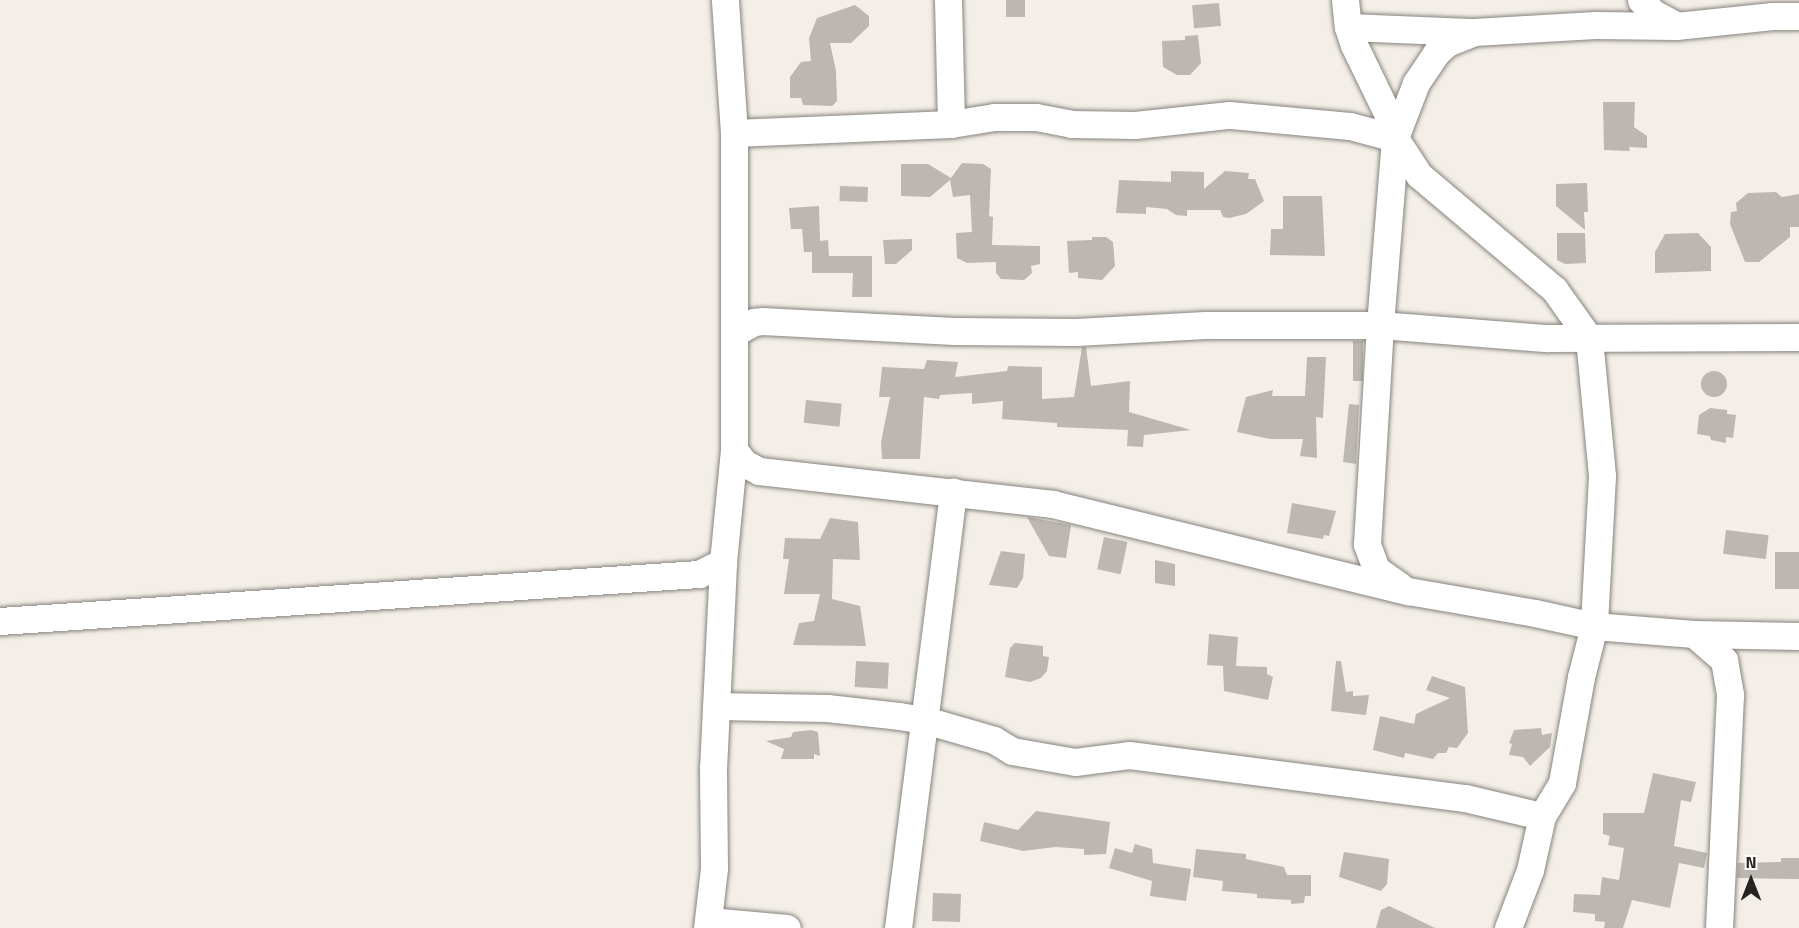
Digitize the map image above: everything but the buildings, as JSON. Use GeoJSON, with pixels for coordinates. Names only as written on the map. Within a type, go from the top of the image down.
{"type":"FeatureCollection","features":[{"type":"Feature","properties":{"kind":"street"},"geometry":{"type":"LineString","coordinates":[[725,0],[734,133],[734,450],[723,562],[713,769],[714,868],[708,925],[787,928]]}},
{"type":"Feature","properties":{"kind":"street"},"geometry":{"type":"LineString","coordinates":[[948,0],[951,124]]}},
{"type":"Feature","properties":{"kind":"street"},"geometry":{"type":"LineString","coordinates":[[1345,0],[1348,27],[1395,138],[1419,175],[1554,289],[1589,338],[1602,476],[1594,626],[1581,676],[1562,783],[1542,816],[1530,870],[1508,928]]}},
{"type":"Feature","properties":{"kind":"street"},"geometry":{"type":"LineString","coordinates":[[1595,25],[1618,7],[1622,0]]}},
{"type":"Feature","properties":{"kind":"street"},"geometry":{"type":"LineString","coordinates":[[1641,0],[1653,14],[1676,26]]}},
{"type":"Feature","properties":{"kind":"street"},"geometry":{"type":"LineString","coordinates":[[1348,27],[1474,32],[1595,25],[1676,26],[1772,16],[1799,16]]}},
{"type":"Feature","properties":{"kind":"street"},"geometry":{"type":"LineString","coordinates":[[1408,591],[1376,569],[1367,544],[1380,325],[1395,138],[1416,83],[1436,53],[1447,43],[1474,32]]}},
{"type":"Feature","properties":{"kind":"street"},"geometry":{"type":"LineString","coordinates":[[734,133],[951,124],[993,117],[1036,117],[1071,124],[1135,125],[1248,115],[1350,126],[1395,138]]}},
{"type":"Feature","properties":{"kind":"street"},"geometry":{"type":"LineString","coordinates":[[734,333],[754,322],[762,321],[965,332],[1076,332],[1205,325],[1380,325],[1547,338],[1799,337]]}},
{"type":"Feature","properties":{"kind":"street"},"geometry":{"type":"LineString","coordinates":[[734,450],[744,463],[759,471],[953,491],[1088,511],[1127,524],[1408,591],[1535,613],[1594,626],[1694,634],[1799,636]]}},
{"type":"Feature","properties":{"kind":"street"},"geometry":{"type":"LineString","coordinates":[[898,928],[953,491]]}},
{"type":"Feature","properties":{"kind":"street"},"geometry":{"type":"LineString","coordinates":[[0,621],[687,575],[699,574],[723,562]]}},
{"type":"Feature","properties":{"kind":"street"},"geometry":{"type":"LineString","coordinates":[[1694,634],[1724,660],[1730,695],[1719,928]]}},
{"type":"Feature","properties":{"kind":"street"},"geometry":{"type":"LineString","coordinates":[[716,706],[827,708],[925,720],[994,740],[1012,751],[1075,762],[1129,755],[1465,798],[1542,816]]}}]}
